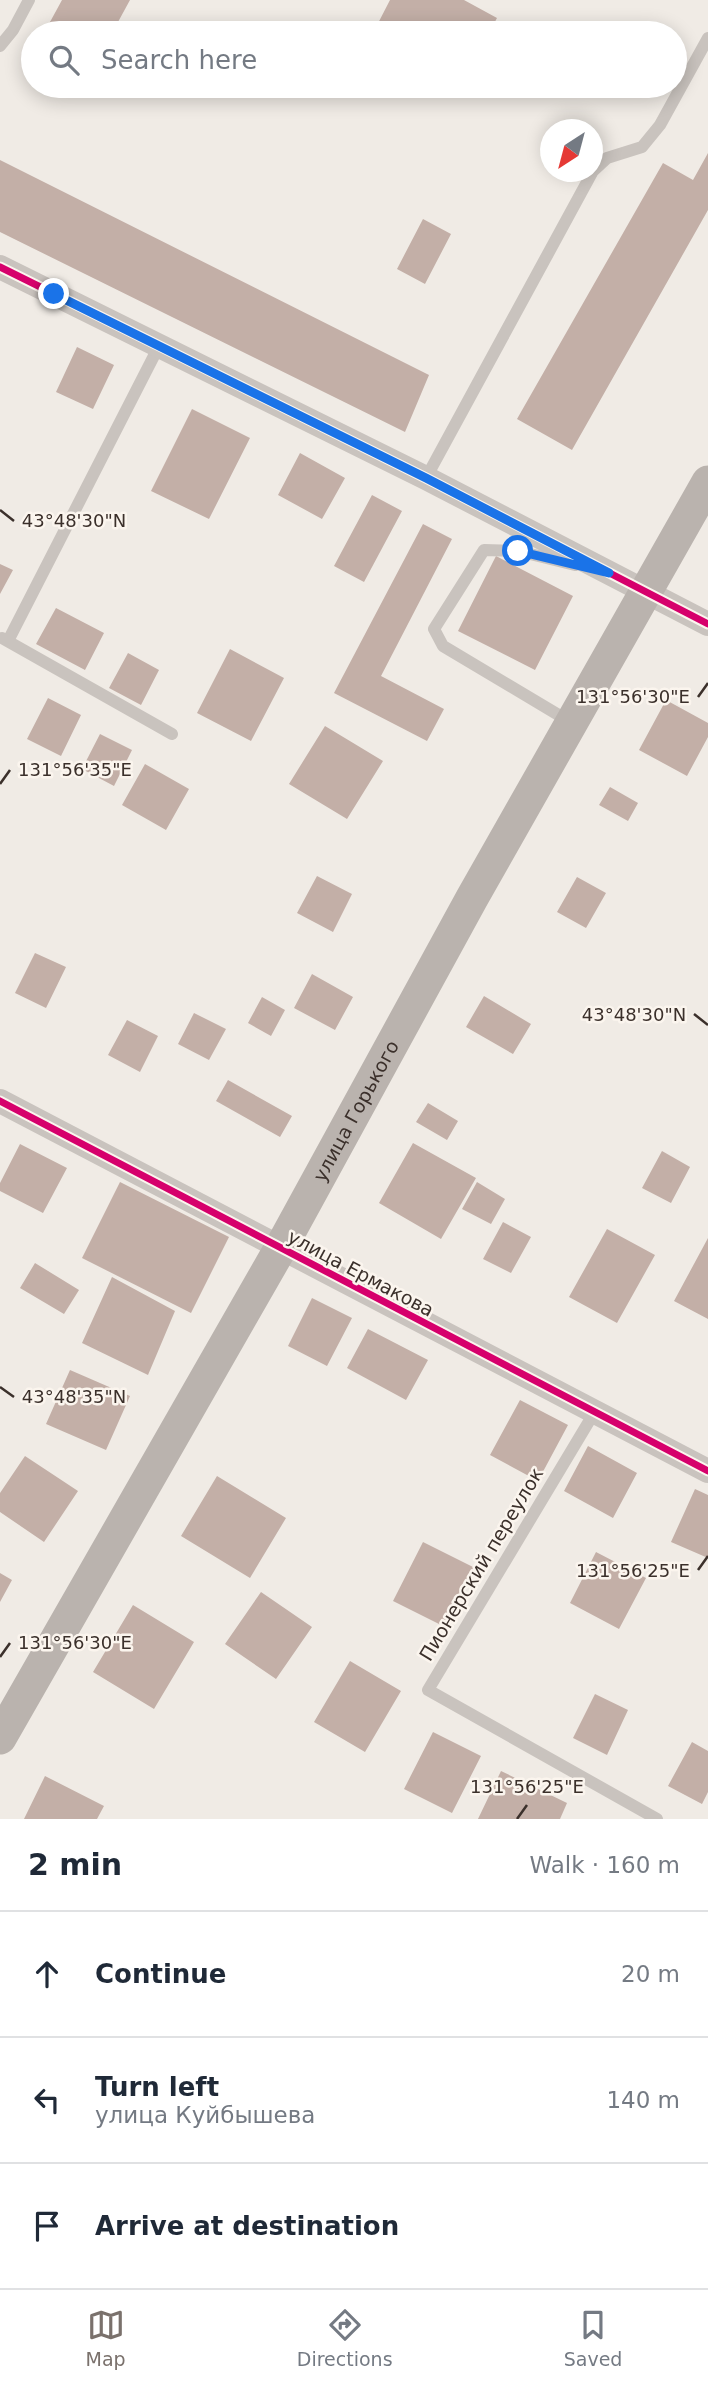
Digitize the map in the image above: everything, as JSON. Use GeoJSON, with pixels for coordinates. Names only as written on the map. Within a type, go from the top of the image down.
{"type":"FeatureCollection","features":[{"type":"Feature","properties":{"kind":"main road","name":"улица Горького"},"geometry":{"type":"LineString","coordinates":[[0,1738],[280,1249],[472,898],[708,482]]}},
{"type":"Feature","properties":{"kind":"street"},"geometry":{"type":"LineString","coordinates":[[0,267],[426,478],[708,624]]}},
{"type":"Feature","properties":{"kind":"street","name":"улица Ермакова"},"geometry":{"type":"LineString","coordinates":[[0,1101],[708,1471]]}},
{"type":"Feature","properties":{"kind":"lane"},"geometry":{"type":"LineString","coordinates":[[0,46],[13,30],[29,0]]}},
{"type":"Feature","properties":{"kind":"lane"},"geometry":{"type":"LineString","coordinates":[[687,76],[708,38]]}},
{"type":"Feature","properties":{"kind":"lane"},"geometry":{"type":"LineString","coordinates":[[426,478],[593,171],[607,158],[642,147],[660,125],[675,98]]}},
{"type":"Feature","properties":{"kind":"lane"},"geometry":{"type":"LineString","coordinates":[[159,346],[4,639],[172,734]]}},
{"type":"Feature","properties":{"kind":"lane"},"geometry":{"type":"LineString","coordinates":[[572,723],[443,646],[434,629],[484,550],[518,551],[609,573]]}},
{"type":"Feature","properties":{"kind":"lane","name":"Пионерский переулок"},"geometry":{"type":"LineString","coordinates":[[594,1413],[428,1690],[657,1819]]}},
{"type":"Feature","properties":{"kind":"building"},"geometry":{"type":"Polygon","coordinates":[[[62,0],[130,0],[119,21],[51,21],[62,0]]]}},
{"type":"Feature","properties":{"kind":"building"},"geometry":{"type":"Polygon","coordinates":[[[390,0],[464,0],[497,18],[495,21],[379,21],[390,0]]]}},
{"type":"Feature","properties":{"kind":"building"},"geometry":{"type":"Polygon","coordinates":[[[708,153],[708,210],[572,450],[517,419],[663,163],[693,180],[708,153]]]}},
{"type":"Feature","properties":{"kind":"building"},"geometry":{"type":"Polygon","coordinates":[[[0,160],[429,375],[405,432],[0,232],[0,160]]]}},
{"type":"Feature","properties":{"kind":"building"},"geometry":{"type":"Polygon","coordinates":[[[423,219],[451,234],[425,284],[397,269],[423,219]]]}},
{"type":"Feature","properties":{"kind":"building"},"geometry":{"type":"Polygon","coordinates":[[[77,347],[114,365],[93,409],[56,392],[77,347]]]}},
{"type":"Feature","properties":{"kind":"building"},"geometry":{"type":"Polygon","coordinates":[[[192,409],[250,438],[209,519],[151,491],[192,409]]]}},
{"type":"Feature","properties":{"kind":"building"},"geometry":{"type":"Polygon","coordinates":[[[300,453],[345,478],[322,519],[278,495],[300,453]]]}},
{"type":"Feature","properties":{"kind":"building"},"geometry":{"type":"Polygon","coordinates":[[[372,495],[402,511],[364,582],[334,566],[372,495]]]}},
{"type":"Feature","properties":{"kind":"building"},"geometry":{"type":"Polygon","coordinates":[[[423,524],[452,539],[381,676],[444,709],[427,741],[334,693],[423,524]]]}},
{"type":"Feature","properties":{"kind":"building"},"geometry":{"type":"Polygon","coordinates":[[[496,556],[573,596],[535,670],[458,631],[496,556]]]}},
{"type":"Feature","properties":{"kind":"building"},"geometry":{"type":"Polygon","coordinates":[[[0,564],[13,570],[0,594],[0,564]]]}},
{"type":"Feature","properties":{"kind":"building"},"geometry":{"type":"Polygon","coordinates":[[[56,608],[104,633],[85,670],[36,644],[56,608]]]}},
{"type":"Feature","properties":{"kind":"building"},"geometry":{"type":"Polygon","coordinates":[[[230,649],[284,678],[251,741],[197,713],[230,649]]]}},
{"type":"Feature","properties":{"kind":"building"},"geometry":{"type":"Polygon","coordinates":[[[128,653],[159,670],[141,705],[109,688],[128,653]]]}},
{"type":"Feature","properties":{"kind":"building"},"geometry":{"type":"Polygon","coordinates":[[[48,698],[81,715],[61,756],[27,739],[48,698]]]}},
{"type":"Feature","properties":{"kind":"building"},"geometry":{"type":"Polygon","coordinates":[[[666,700],[708,723],[708,737],[687,776],[639,750],[666,700]]]}},
{"type":"Feature","properties":{"kind":"building"},"geometry":{"type":"Polygon","coordinates":[[[325,726],[383,761],[347,819],[289,784],[325,726]]]}},
{"type":"Feature","properties":{"kind":"building"},"geometry":{"type":"Polygon","coordinates":[[[100,734],[132,750],[114,786],[82,769],[100,734]]]}},
{"type":"Feature","properties":{"kind":"building"},"geometry":{"type":"Polygon","coordinates":[[[145,764],[189,789],[166,830],[122,805],[145,764]]]}},
{"type":"Feature","properties":{"kind":"building"},"geometry":{"type":"Polygon","coordinates":[[[610,787],[638,803],[628,821],[599,805],[610,787]]]}},
{"type":"Feature","properties":{"kind":"building"},"geometry":{"type":"Polygon","coordinates":[[[317,876],[352,894],[333,932],[297,913],[317,876]]]}},
{"type":"Feature","properties":{"kind":"building"},"geometry":{"type":"Polygon","coordinates":[[[577,877],[606,893],[586,928],[557,912],[577,877]]]}},
{"type":"Feature","properties":{"kind":"building"},"geometry":{"type":"Polygon","coordinates":[[[35,953],[66,967],[46,1008],[15,993],[35,953]]]}},
{"type":"Feature","properties":{"kind":"building"},"geometry":{"type":"Polygon","coordinates":[[[312,974],[353,997],[335,1030],[294,1008],[312,974]]]}},
{"type":"Feature","properties":{"kind":"building"},"geometry":{"type":"Polygon","coordinates":[[[484,996],[531,1024],[513,1054],[466,1027],[484,996]]]}},
{"type":"Feature","properties":{"kind":"building"},"geometry":{"type":"Polygon","coordinates":[[[262,997],[285,1010],[271,1036],[248,1023],[262,997]]]}},
{"type":"Feature","properties":{"kind":"building"},"geometry":{"type":"Polygon","coordinates":[[[194,1013],[226,1029],[209,1060],[178,1044],[194,1013]]]}},
{"type":"Feature","properties":{"kind":"building"},"geometry":{"type":"Polygon","coordinates":[[[127,1020],[158,1036],[140,1072],[108,1055],[127,1020]]]}},
{"type":"Feature","properties":{"kind":"building"},"geometry":{"type":"Polygon","coordinates":[[[228,1080],[292,1116],[280,1137],[216,1101],[228,1080]]]}},
{"type":"Feature","properties":{"kind":"building"},"geometry":{"type":"Polygon","coordinates":[[[428,1103],[458,1121],[447,1140],[416,1122],[428,1103]]]}},
{"type":"Feature","properties":{"kind":"building"},"geometry":{"type":"Polygon","coordinates":[[[413,1143],[476,1178],[441,1239],[379,1203],[413,1143]]]}},
{"type":"Feature","properties":{"kind":"building"},"geometry":{"type":"Polygon","coordinates":[[[20,1144],[67,1168],[43,1213],[0,1191],[0,1183],[20,1144]]]}},
{"type":"Feature","properties":{"kind":"building"},"geometry":{"type":"Polygon","coordinates":[[[662,1151],[690,1167],[671,1203],[642,1188],[662,1151]]]}},
{"type":"Feature","properties":{"kind":"building"},"geometry":{"type":"Polygon","coordinates":[[[120,1182],[229,1237],[191,1313],[82,1258],[120,1182]]]}},
{"type":"Feature","properties":{"kind":"building"},"geometry":{"type":"Polygon","coordinates":[[[477,1182],[505,1199],[491,1224],[462,1209],[477,1182]]]}},
{"type":"Feature","properties":{"kind":"building"},"geometry":{"type":"Polygon","coordinates":[[[503,1222],[531,1237],[511,1273],[483,1259],[503,1222]]]}},
{"type":"Feature","properties":{"kind":"building"},"geometry":{"type":"Polygon","coordinates":[[[607,1229],[655,1255],[617,1323],[569,1297],[607,1229]]]}},
{"type":"Feature","properties":{"kind":"building"},"geometry":{"type":"Polygon","coordinates":[[[708,1238],[708,1319],[674,1301],[708,1238]]]}},
{"type":"Feature","properties":{"kind":"building"},"geometry":{"type":"Polygon","coordinates":[[[35,1263],[79,1290],[64,1314],[20,1288],[35,1263]]]}},
{"type":"Feature","properties":{"kind":"building"},"geometry":{"type":"Polygon","coordinates":[[[112,1277],[175,1311],[148,1375],[82,1343],[112,1277]]]}},
{"type":"Feature","properties":{"kind":"building"},"geometry":{"type":"Polygon","coordinates":[[[312,1298],[352,1318],[327,1366],[288,1346],[312,1298]]]}},
{"type":"Feature","properties":{"kind":"building"},"geometry":{"type":"Polygon","coordinates":[[[368,1329],[428,1360],[406,1400],[347,1368],[368,1329]]]}},
{"type":"Feature","properties":{"kind":"building"},"geometry":{"type":"Polygon","coordinates":[[[70,1370],[130,1396],[106,1450],[46,1424],[70,1370]]]}},
{"type":"Feature","properties":{"kind":"building"},"geometry":{"type":"Polygon","coordinates":[[[520,1400],[568,1425],[538,1481],[490,1455],[520,1400]]]}},
{"type":"Feature","properties":{"kind":"building"},"geometry":{"type":"Polygon","coordinates":[[[588,1446],[637,1473],[613,1518],[564,1491],[588,1446]]]}},
{"type":"Feature","properties":{"kind":"building"},"geometry":{"type":"Polygon","coordinates":[[[25,1456],[78,1491],[44,1542],[0,1512],[0,1493],[25,1456]]]}},
{"type":"Feature","properties":{"kind":"building"},"geometry":{"type":"Polygon","coordinates":[[[217,1476],[286,1518],[250,1578],[181,1536],[217,1476]]]}},
{"type":"Feature","properties":{"kind":"building"},"geometry":{"type":"Polygon","coordinates":[[[695,1489],[708,1495],[708,1558],[671,1542],[695,1489]]]}},
{"type":"Feature","properties":{"kind":"building"},"geometry":{"type":"Polygon","coordinates":[[[423,1542],[475,1568],[445,1627],[393,1601],[423,1542]]]}},
{"type":"Feature","properties":{"kind":"building"},"geometry":{"type":"Polygon","coordinates":[[[596,1552],[646,1578],[619,1629],[570,1603],[596,1552]]]}},
{"type":"Feature","properties":{"kind":"building"},"geometry":{"type":"Polygon","coordinates":[[[0,1573],[12,1580],[0,1602],[0,1573]]]}},
{"type":"Feature","properties":{"kind":"building"},"geometry":{"type":"Polygon","coordinates":[[[261,1592],[312,1627],[276,1679],[225,1644],[261,1592]]]}},
{"type":"Feature","properties":{"kind":"building"},"geometry":{"type":"Polygon","coordinates":[[[133,1605],[194,1642],[154,1709],[93,1672],[133,1605]]]}},
{"type":"Feature","properties":{"kind":"building"},"geometry":{"type":"Polygon","coordinates":[[[350,1661],[401,1691],[365,1752],[314,1722],[350,1661]]]}},
{"type":"Feature","properties":{"kind":"building"},"geometry":{"type":"Polygon","coordinates":[[[595,1694],[628,1710],[607,1755],[573,1738],[595,1694]]]}},
{"type":"Feature","properties":{"kind":"building"},"geometry":{"type":"Polygon","coordinates":[[[433,1732],[481,1756],[452,1813],[404,1789],[433,1732]]]}},
{"type":"Feature","properties":{"kind":"building"},"geometry":{"type":"Polygon","coordinates":[[[692,1742],[708,1751],[708,1792],[702,1804],[668,1786],[692,1742]]]}},
{"type":"Feature","properties":{"kind":"building"},"geometry":{"type":"Polygon","coordinates":[[[501,1771],[567,1803],[560,1819],[478,1819],[501,1771]]]}},
{"type":"Feature","properties":{"kind":"building"},"geometry":{"type":"Polygon","coordinates":[[[45,1776],[104,1806],[97,1819],[24,1819],[45,1776]]]}},
{"type":"Feature","properties":{"kind":"cycle path"},"geometry":{"type":"LineString","coordinates":[[0,267],[426,478],[708,624]]}},
{"type":"Feature","properties":{"kind":"cycle path"},"geometry":{"type":"LineString","coordinates":[[0,1101],[708,1471]]}},
{"type":"Feature","properties":{"kind":"route"},"geometry":{"type":"LineString","coordinates":[[54,294],[426,478],[609,573],[518,551]]}}]}
